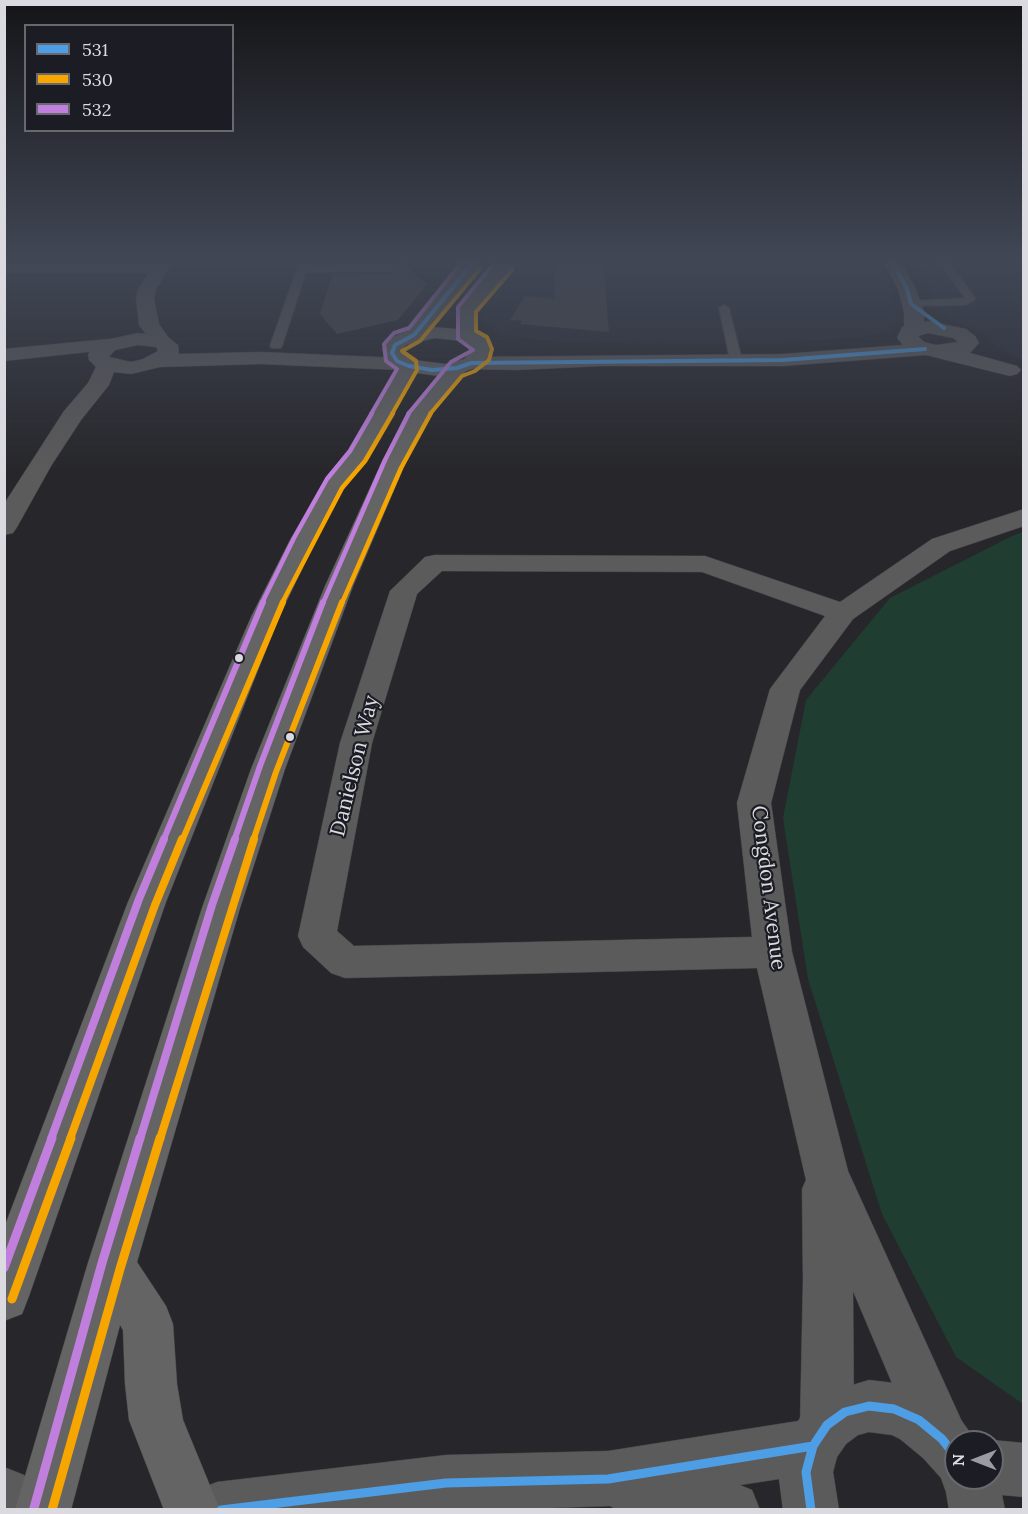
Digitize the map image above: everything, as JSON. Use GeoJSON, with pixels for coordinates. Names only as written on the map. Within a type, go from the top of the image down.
{"type":"FeatureCollection","features":[{"type":"Feature","properties":{"kind":"highway"},"geometry":{"type":"LineString","coordinates":[[411,334],[392,353],[405,365],[432,370],[464,365]]}},
{"type":"Feature","properties":{"kind":"highway"},"geometry":{"type":"LineString","coordinates":[[407,338],[435,334]]}},
{"type":"Feature","properties":{"kind":"highway"},"geometry":{"type":"LineString","coordinates":[[43,1509],[111,1266],[221,908],[268,768],[339,585],[378,494],[419,413],[464,365],[483,351],[480,343],[471,337],[454,334]]}},
{"type":"Feature","properties":{"kind":"highway"},"geometry":{"type":"LineString","coordinates":[[4,1296],[147,902],[265,617],[302,542],[335,483],[357,456],[397,390],[405,365]]}},
{"type":"Feature","properties":{"kind":"highway"},"geometry":{"type":"LineString","coordinates":[[111,1266],[148,1324],[151,1384],[156,1420],[192,1509]]}},
{"type":"Feature","properties":{"kind":"street"},"geometry":{"type":"LineString","coordinates":[[4,527],[39,466],[72,416],[98,385],[108,353],[127,334]]}},
{"type":"Feature","properties":{"kind":"street"},"geometry":{"type":"LineString","coordinates":[[153,334],[157,354]]}},
{"type":"Feature","properties":{"kind":"street"},"geometry":{"type":"LineString","coordinates":[[464,365],[735,353],[837,345],[901,334]]}},
{"type":"Feature","properties":{"kind":"street"},"geometry":{"type":"LineString","coordinates":[[910,334],[910,342],[1017,373]]}},
{"type":"Feature","properties":{"kind":"street"},"geometry":{"type":"LineString","coordinates":[[959,334],[968,340],[967,346]]}},
{"type":"Feature","properties":{"kind":"street"},"geometry":{"type":"LineString","coordinates":[[471,337],[524,346],[827,358],[967,346],[1017,373]]}},
{"type":"Feature","properties":{"kind":"street"},"geometry":{"type":"LineString","coordinates":[[108,353],[121,368],[157,354],[276,346],[341,346],[407,338]]}},
{"type":"Feature","properties":{"kind":"street"},"geometry":{"type":"LineString","coordinates":[[4,355],[108,353],[138,339],[157,354],[405,365]]}},
{"type":"Feature","properties":{"kind":"street"},"geometry":{"type":"LineString","coordinates":[[72,416],[157,354]]}},
{"type":"Feature","properties":{"kind":"street","name":"Congdon Avenue"},"geometry":{"type":"LineString","coordinates":[[944,1434],[825,1172],[773,952],[754,802],[785,689],[843,613],[941,545],[1023,517]]}},
{"type":"Feature","properties":{"kind":"street","name":"Danielson Way"},"geometry":{"type":"LineString","coordinates":[[773,952],[345,962],[317,936],[356,743],[400,602],[404,591],[435,563],[705,564],[843,613]]}},
{"type":"Feature","properties":{"kind":"street","name":"Congdon Avenue"},"geometry":{"type":"LineString","coordinates":[[811,1509],[806,1472],[820,1435],[828,1280],[825,1172]]}},
{"type":"Feature","properties":{"kind":"street"},"geometry":{"type":"LineString","coordinates":[[217,1509],[446,1484],[608,1479],[820,1435],[845,1412],[869,1406],[894,1409],[919,1420],[944,1446]]}},
{"type":"Feature","properties":{"kind":"street"},"geometry":{"type":"LineString","coordinates":[[1004,1468],[1023,1470]]}},
{"type":"Feature","properties":{"kind":"street"},"geometry":{"type":"LineString","coordinates":[[608,1479],[732,1509]]}},
{"type":"Feature","properties":{"kind":"street","name":"Congdon Avenue"},"geometry":{"type":"LineString","coordinates":[[973,1490],[977,1509]]}},
{"type":"Feature","properties":{"kind":"street"},"geometry":{"type":"LineString","coordinates":[[4,1495],[19,1509]]}},
{"type":"Feature","properties":{"kind":"lane"},"geometry":{"type":"LineString","coordinates":[[276,346],[280,334]]}},
{"type":"Feature","properties":{"kind":"lane"},"geometry":{"type":"LineString","coordinates":[[730,334],[735,353]]}},
{"type":"Feature","properties":{"kind":"shaded area"},"geometry":{"type":"Polygon","coordinates":[[[497,334],[881,334],[854,338],[767,343],[559,342],[497,334]]]}},
{"type":"Feature","properties":{"kind":"shaded area"},"geometry":{"type":"Polygon","coordinates":[[[984,334],[1023,334],[1023,361],[1001,350],[984,334]]]}},
{"type":"Feature","properties":{"kind":"green space"},"geometry":{"type":"Polygon","coordinates":[[[1024,532],[1023,1404],[956,1357],[882,1214],[808,979],[783,818],[806,700],[890,598],[1024,532]]]}},
{"type":"Feature","properties":{"kind":"transit line","name":"532"},"geometry":{"type":"LineString","coordinates":[[4,1268],[139,899],[257,613],[294,538],[327,479],[350,451],[397,369],[386,361],[384,344],[393,334]]}},
{"type":"Feature","properties":{"kind":"transit line","name":"531"},"geometry":{"type":"LineString","coordinates":[[415,334],[395,345],[392,353],[397,361],[409,366],[432,370],[457,368],[471,363],[783,360],[925,349]]}},
{"type":"Feature","properties":{"kind":"transit line","name":"530"},"geometry":{"type":"LineString","coordinates":[[12,1299],[155,905],[273,621],[342,488],[365,461],[417,370],[416,361],[402,351],[420,341],[426,334]]}},
{"type":"Feature","properties":{"kind":"transit line","name":"532"},"geometry":{"type":"LineString","coordinates":[[34,1508],[102,1263],[212,905],[260,766],[331,582],[385,460],[411,409],[451,362],[473,350],[458,339],[458,334]]}},
{"type":"Feature","properties":{"kind":"transit line","name":"530"},"geometry":{"type":"LineString","coordinates":[[52,1510],[120,1269],[230,911],[276,772],[347,589],[401,468],[427,418],[462,376],[475,371],[489,360],[492,349],[487,337],[481,334]]}},
{"type":"Feature","properties":{"kind":"transit line","name":"531"},"geometry":{"type":"LineString","coordinates":[[811,1510],[806,1472],[813,1446],[827,1425],[845,1412],[869,1406],[894,1409],[919,1420],[944,1442]]}},
{"type":"Feature","properties":{"kind":"transit line","name":"531"},"geometry":{"type":"LineString","coordinates":[[221,1510],[446,1483],[608,1479],[813,1446]]}}]}
